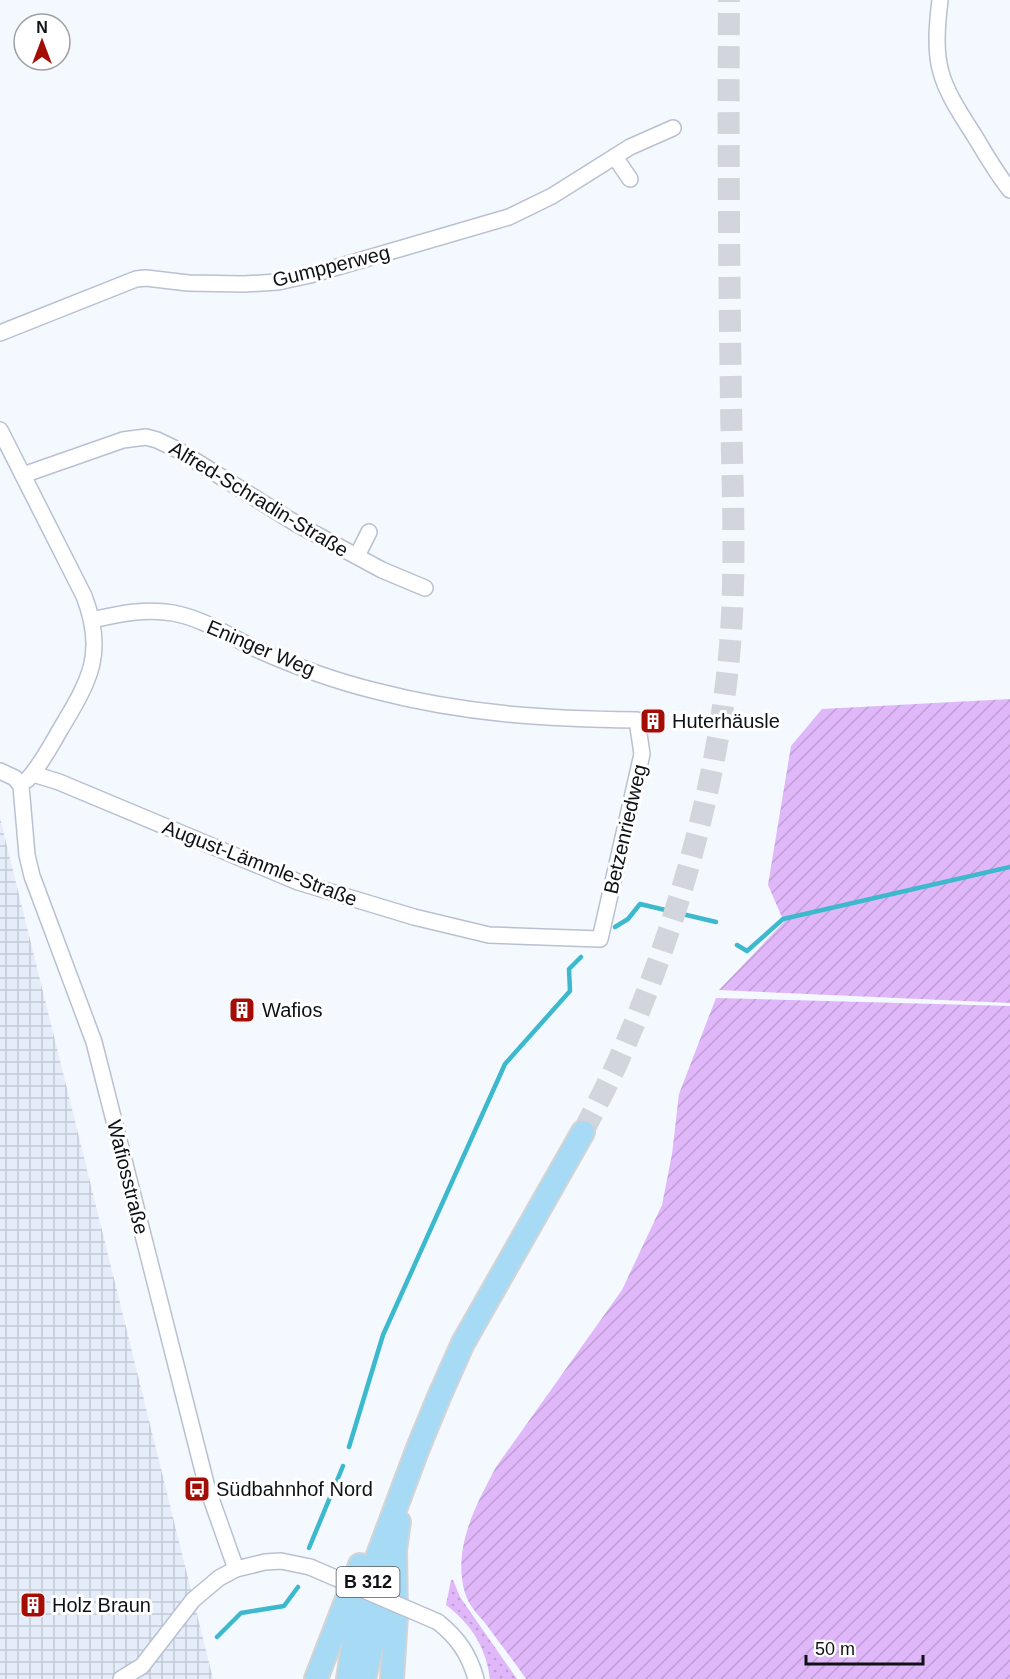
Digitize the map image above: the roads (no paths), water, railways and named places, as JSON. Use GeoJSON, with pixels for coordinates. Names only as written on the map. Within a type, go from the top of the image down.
{"type":"FeatureCollection","features":[{"type":"Feature","properties":{"kind":"main road","name":"B 312"},"geometry":{"type":"LineString","coordinates":[[348,1679],[355,1633],[369,1579],[422,1438],[464,1343],[583,1132]]}},
{"type":"Feature","properties":{"kind":"main road","name":"B 312"},"geometry":{"type":"LineString","coordinates":[[364,1679],[395,1550],[403,1488]]}},
{"type":"Feature","properties":{"kind":"main road","name":"B 312"},"geometry":{"type":"LineString","coordinates":[[316,1679],[363,1557],[403,1488]]}},
{"type":"Feature","properties":{"kind":"main road","name":"B 312"},"geometry":{"type":"LineString","coordinates":[[392,1679],[396,1616],[395,1550]]}},
{"type":"Feature","properties":{"kind":"street"},"geometry":{"type":"LineString","coordinates":[[940,0],[937,53],[946,90],[1010,190]]}},
{"type":"Feature","properties":{"kind":"street","name":"Gumpperweg"},"geometry":{"type":"LineString","coordinates":[[0,333],[136,279],[188,283],[278,282],[310,275],[509,217],[538,204],[648,138],[673,128]]}},
{"type":"Feature","properties":{"kind":"street"},"geometry":{"type":"LineString","coordinates":[[615,157],[630,179]]}},
{"type":"Feature","properties":{"kind":"street"},"geometry":{"type":"LineString","coordinates":[[0,430],[78,581],[92,620],[95,641],[94,657],[81,695],[33,774],[21,786],[15,778],[0,771]]}},
{"type":"Feature","properties":{"kind":"street","name":"Alfred-Schradin-Straße"},"geometry":{"type":"LineString","coordinates":[[23,475],[123,440],[146,437],[157,440],[178,450],[265,505],[382,570],[425,588]]}},
{"type":"Feature","properties":{"kind":"street","name":"Alfred-Schradin-Straße"},"geometry":{"type":"LineString","coordinates":[[357,556],[369,532]]}},
{"type":"Feature","properties":{"kind":"street","name":"Eninger Weg"},"geometry":{"type":"LineString","coordinates":[[92,620],[139,611],[175,613],[194,619],[295,665],[373,690],[437,705],[530,717],[638,720]]}},
{"type":"Feature","properties":{"kind":"street","name":"Betzenriedweg"},"geometry":{"type":"LineString","coordinates":[[600,939],[642,754],[638,720]]}},
{"type":"Feature","properties":{"kind":"street","name":"August-Lämmle-Straße"},"geometry":{"type":"LineString","coordinates":[[33,774],[59,782],[269,871],[338,895],[440,925],[489,935],[600,939]]}},
{"type":"Feature","properties":{"kind":"street","name":"Wafiosstraße"},"geometry":{"type":"LineString","coordinates":[[21,786],[27,855],[32,876],[94,1042],[207,1487],[236,1569]]}},
{"type":"Feature","properties":{"kind":"street"},"geometry":{"type":"LineString","coordinates":[[121,1679],[141,1666],[201,1592],[219,1578],[236,1569],[265,1562],[281,1561],[310,1567],[438,1622],[463,1647],[471,1661],[476,1679]]}},
{"type":"Feature","properties":{"kind":"waterway"},"geometry":{"type":"LineString","coordinates":[[737,945],[747,951],[783,919],[1010,867]]}},
{"type":"Feature","properties":{"kind":"waterway"},"geometry":{"type":"LineString","coordinates":[[615,927],[628,919],[640,904],[716,922]]}},
{"type":"Feature","properties":{"kind":"waterway"},"geometry":{"type":"LineString","coordinates":[[349,1447],[383,1335],[505,1064],[570,991],[569,969],[581,957]]}},
{"type":"Feature","properties":{"kind":"waterway"},"geometry":{"type":"LineString","coordinates":[[309,1548],[343,1466]]}},
{"type":"Feature","properties":{"kind":"waterway"},"geometry":{"type":"LineString","coordinates":[[217,1637],[241,1613],[284,1606],[298,1587]]}},
{"type":"Feature","properties":{"kind":"tunnel"},"geometry":{"type":"LineString","coordinates":[[583,1132],[615,1068],[639,1012],[675,913],[703,811],[723,708],[729,657],[733,561],[729,0]]}},
{"type":"Feature","properties":{"kind":"place","name":"Huterhäusle"},"geometry":{"type":"Point","coordinates":[653,721]}},
{"type":"Feature","properties":{"kind":"place","name":"Wafios"},"geometry":{"type":"Point","coordinates":[242,1010]}},
{"type":"Feature","properties":{"kind":"place","name":"Südbahnhof Nord"},"geometry":{"type":"Point","coordinates":[197,1489]}},
{"type":"Feature","properties":{"kind":"place","name":"Holz Braun"},"geometry":{"type":"Point","coordinates":[33,1605]}}]}
